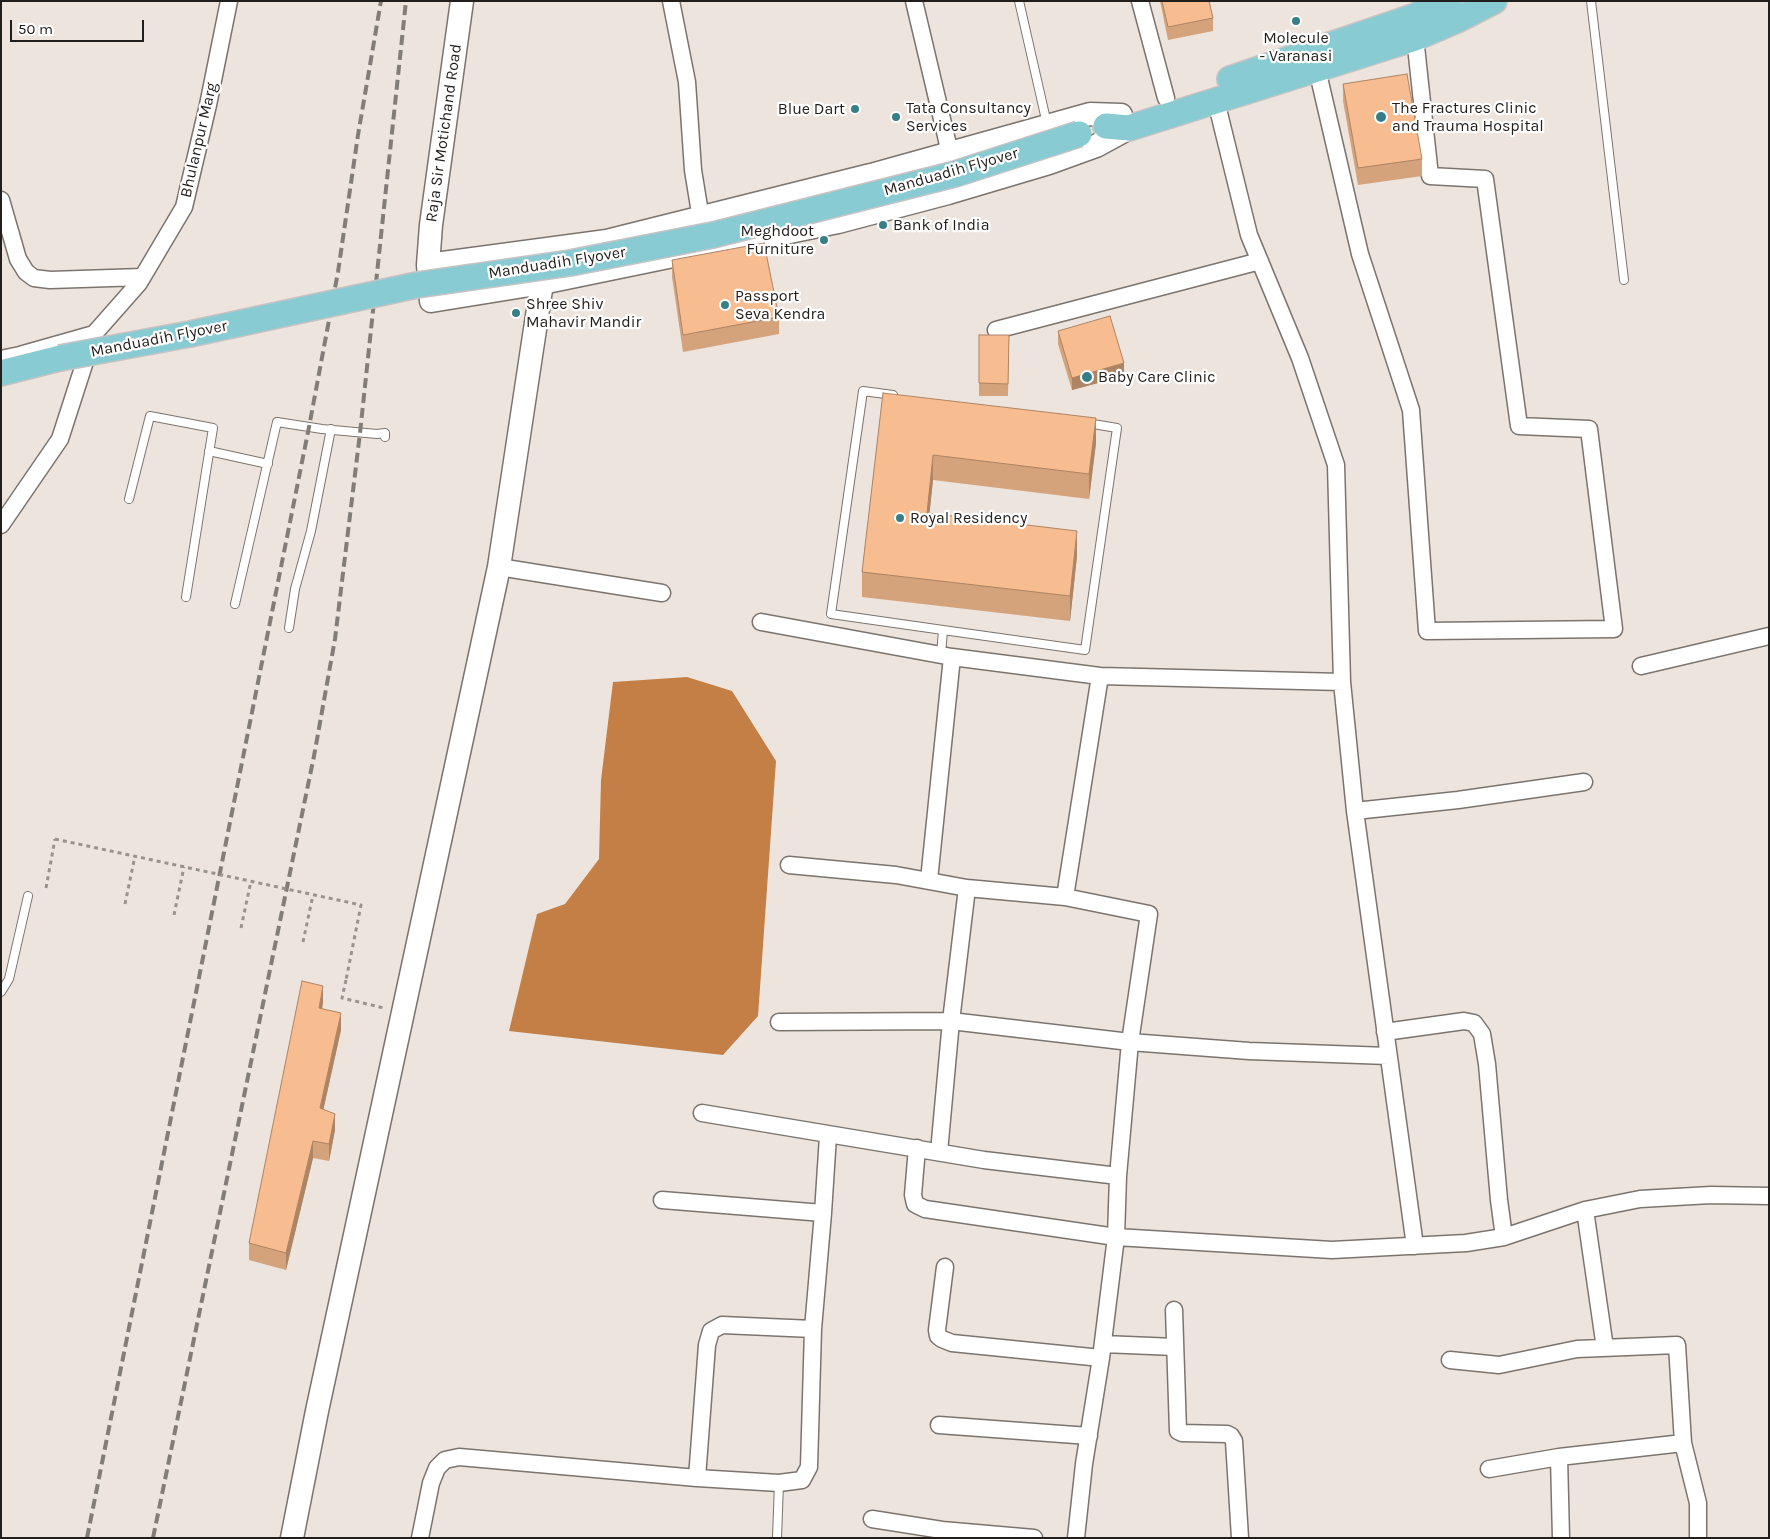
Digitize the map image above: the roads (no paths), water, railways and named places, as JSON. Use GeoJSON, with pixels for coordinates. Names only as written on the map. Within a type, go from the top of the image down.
{"type":"FeatureCollection","features":[{"type":"Feature","properties":{"kind":"main road"},"geometry":{"type":"LineString","coordinates":[[1118,123],[1216,101],[1317,69],[1414,27],[1449,1]]}},
{"type":"Feature","properties":{"kind":"main road"},"geometry":{"type":"LineString","coordinates":[[1118,123],[1166,98],[1414,27],[1457,20],[1494,1]]}},
{"type":"Feature","properties":{"kind":"main road","name":"Manduadih Flyover"},"geometry":{"type":"LineString","coordinates":[[1,372],[60,358],[266,318],[417,285],[570,263],[713,235],[954,174],[1118,123]]}},
{"type":"Feature","properties":{"kind":"street","name":"Bhulanpur Marg"},"geometry":{"type":"LineString","coordinates":[[94,334],[139,283],[184,207],[208,105],[229,1]]}},
{"type":"Feature","properties":{"kind":"street","name":"Raja Sir Motichand Road"},"geometry":{"type":"LineString","coordinates":[[462,1],[431,225],[428,265],[431,302],[542,283]]}},
{"type":"Feature","properties":{"kind":"street"},"geometry":{"type":"LineString","coordinates":[[671,1],[687,82],[693,170],[701,219]]}},
{"type":"Feature","properties":{"kind":"street"},"geometry":{"type":"LineString","coordinates":[[914,1],[950,153]]}},
{"type":"Feature","properties":{"kind":"street"},"geometry":{"type":"LineString","coordinates":[[1140,1],[1166,98]]}},
{"type":"Feature","properties":{"kind":"street"},"geometry":{"type":"LineString","coordinates":[[1317,69],[1360,254],[1411,410],[1427,631],[1614,629],[1589,429],[1520,426],[1486,179],[1430,176],[1414,27]]}},
{"type":"Feature","properties":{"kind":"street"},"geometry":{"type":"LineString","coordinates":[[1216,101],[1249,235],[1300,358],[1336,466],[1342,682],[1355,812],[1415,1246]]}},
{"type":"Feature","properties":{"kind":"street"},"geometry":{"type":"LineString","coordinates":[[428,265],[607,241],[701,219],[950,153],[1047,124],[1090,114],[1118,123],[1096,146],[1049,163],[948,193],[838,222],[542,283]]}},
{"type":"Feature","properties":{"kind":"street"},"geometry":{"type":"LineString","coordinates":[[1,200],[18,258],[26,272],[34,278],[50,280],[142,278]]}},
{"type":"Feature","properties":{"kind":"street"},"geometry":{"type":"LineString","coordinates":[[292,1538],[317,1411],[499,567],[542,283],[544,250]]}},
{"type":"Feature","properties":{"kind":"street"},"geometry":{"type":"LineString","coordinates":[[996,330],[1260,262]]}},
{"type":"Feature","properties":{"kind":"street"},"geometry":{"type":"LineString","coordinates":[[1,359],[94,334]]}},
{"type":"Feature","properties":{"kind":"street"},"geometry":{"type":"LineString","coordinates":[[1,525],[60,439],[94,334]]}},
{"type":"Feature","properties":{"kind":"street"},"geometry":{"type":"LineString","coordinates":[[499,567],[662,593]]}},
{"type":"Feature","properties":{"kind":"street"},"geometry":{"type":"LineString","coordinates":[[761,622],[946,656],[1100,676],[1342,682]]}},
{"type":"Feature","properties":{"kind":"street"},"geometry":{"type":"LineString","coordinates":[[1641,666],[1769,636]]}},
{"type":"Feature","properties":{"kind":"street"},"geometry":{"type":"LineString","coordinates":[[929,880],[946,656]]}},
{"type":"Feature","properties":{"kind":"street"},"geometry":{"type":"LineString","coordinates":[[1065,897],[1100,676]]}},
{"type":"Feature","properties":{"kind":"street"},"geometry":{"type":"LineString","coordinates":[[1355,812],[1584,782]]}},
{"type":"Feature","properties":{"kind":"street"},"geometry":{"type":"LineString","coordinates":[[789,865],[929,880],[967,888],[1065,897],[1149,914],[1130,1042],[1118,1176],[1116,1237],[1076,1538]]}},
{"type":"Feature","properties":{"kind":"street"},"geometry":{"type":"LineString","coordinates":[[939,1152],[951,1021],[967,888]]}},
{"type":"Feature","properties":{"kind":"street"},"geometry":{"type":"LineString","coordinates":[[779,1022],[951,1021],[1130,1042],[1249,1051],[1388,1056]]}},
{"type":"Feature","properties":{"kind":"street"},"geometry":{"type":"LineString","coordinates":[[1385,1032],[1464,1021],[1474,1023],[1482,1034],[1487,1064],[1504,1237]]}},
{"type":"Feature","properties":{"kind":"street"},"geometry":{"type":"LineString","coordinates":[[702,1113],[828,1136],[917,1148],[984,1160],[1118,1176]]}},
{"type":"Feature","properties":{"kind":"street"},"geometry":{"type":"LineString","coordinates":[[420,1538],[431,1483],[436,1468],[445,1460],[459,1458],[779,1483],[802,1480],[809,1467],[813,1329],[828,1136]]}},
{"type":"Feature","properties":{"kind":"street"},"geometry":{"type":"LineString","coordinates":[[917,1148],[913,1195],[916,1204],[925,1209],[1116,1237],[1332,1250],[1466,1243],[1504,1237],[1585,1210],[1640,1199],[1711,1195],[1769,1196]]}},
{"type":"Feature","properties":{"kind":"street"},"geometry":{"type":"LineString","coordinates":[[662,1200],[823,1213]]}},
{"type":"Feature","properties":{"kind":"street"},"geometry":{"type":"LineString","coordinates":[[1585,1210],[1605,1348]]}},
{"type":"Feature","properties":{"kind":"street"},"geometry":{"type":"LineString","coordinates":[[945,1266],[937,1330],[938,1336],[942,1340],[952,1343],[1102,1351],[1175,1347]]}},
{"type":"Feature","properties":{"kind":"street"},"geometry":{"type":"LineString","coordinates":[[1174,1310],[1178,1431],[1182,1434],[1227,1434],[1234,1441],[1240,1538]]}},
{"type":"Feature","properties":{"kind":"street"},"geometry":{"type":"LineString","coordinates":[[697,1478],[707,1345],[711,1331],[722,1325],[813,1329]]}},
{"type":"Feature","properties":{"kind":"street"},"geometry":{"type":"LineString","coordinates":[[1450,1360],[1499,1365],[1577,1349],[1677,1344],[1683,1443],[1698,1503],[1698,1538]]}},
{"type":"Feature","properties":{"kind":"street"},"geometry":{"type":"LineString","coordinates":[[939,1425],[1089,1436]]}},
{"type":"Feature","properties":{"kind":"street"},"geometry":{"type":"LineString","coordinates":[[1489,1469],[1559,1458],[1683,1443]]}},
{"type":"Feature","properties":{"kind":"street"},"geometry":{"type":"LineString","coordinates":[[1559,1458],[1561,1538]]}},
{"type":"Feature","properties":{"kind":"street"},"geometry":{"type":"LineString","coordinates":[[872,1518],[942,1530],[1034,1538]]}},
{"type":"Feature","properties":{"kind":"lane"},"geometry":{"type":"LineString","coordinates":[[1019,1],[1047,124]]}},
{"type":"Feature","properties":{"kind":"lane"},"geometry":{"type":"LineString","coordinates":[[1591,1],[1624,280]]}},
{"type":"Feature","properties":{"kind":"lane"},"geometry":{"type":"LineString","coordinates":[[902,397],[863,391],[831,614],[1085,650],[1117,428],[1078,422]]}},
{"type":"Feature","properties":{"kind":"lane"},"geometry":{"type":"LineString","coordinates":[[129,499],[150,416],[213,428],[186,597]]}},
{"type":"Feature","properties":{"kind":"lane"},"geometry":{"type":"LineString","coordinates":[[236,604],[277,422],[322,429],[377,434],[385,433],[384,437]]}},
{"type":"Feature","properties":{"kind":"lane"},"geometry":{"type":"LineString","coordinates":[[289,628],[295,589],[312,531],[331,429]]}},
{"type":"Feature","properties":{"kind":"lane"},"geometry":{"type":"LineString","coordinates":[[209,451],[268,464]]}},
{"type":"Feature","properties":{"kind":"lane"},"geometry":{"type":"LineString","coordinates":[[943,630],[946,656]]}},
{"type":"Feature","properties":{"kind":"lane"},"geometry":{"type":"LineString","coordinates":[[1,992],[9,979],[28,896]]}},
{"type":"Feature","properties":{"kind":"lane"},"geometry":{"type":"LineString","coordinates":[[777,1538],[779,1483]]}},
{"type":"Feature","properties":{"kind":"railway"},"geometry":{"type":"LineString","coordinates":[[87,1538],[309,427],[338,272],[358,135],[381,1]]}},
{"type":"Feature","properties":{"kind":"railway"},"geometry":{"type":"LineString","coordinates":[[153,1538],[314,756],[335,639],[360,433],[406,1]]}},
{"type":"Feature","properties":{"kind":"place","name":"Molecule - Varanasi"},"geometry":{"type":"Point","coordinates":[1296,21]}},
{"type":"Feature","properties":{"kind":"place","name":"Blue Dart"},"geometry":{"type":"Point","coordinates":[855,109]}},
{"type":"Feature","properties":{"kind":"place","name":"Tata Consultancy Services"},"geometry":{"type":"Point","coordinates":[896,117]}},
{"type":"Feature","properties":{"kind":"place","name":"The Fractures Clinic and Trauma Hospital"},"geometry":{"type":"Point","coordinates":[1381,117]}},
{"type":"Feature","properties":{"kind":"place","name":"Bank of India"},"geometry":{"type":"Point","coordinates":[883,225]}},
{"type":"Feature","properties":{"kind":"place","name":"Meghdoot Furniture"},"geometry":{"type":"Point","coordinates":[824,240]}},
{"type":"Feature","properties":{"kind":"place","name":"Passport Seva Kendra"},"geometry":{"type":"Point","coordinates":[725,305]}},
{"type":"Feature","properties":{"kind":"place","name":"Shree Shiv Mahavir Mandir"},"geometry":{"type":"Point","coordinates":[516,313]}},
{"type":"Feature","properties":{"kind":"place","name":"Baby Care Clinic"},"geometry":{"type":"Point","coordinates":[1087,377]}},
{"type":"Feature","properties":{"kind":"place","name":"Royal Residency"},"geometry":{"type":"Point","coordinates":[900,518]}}]}
